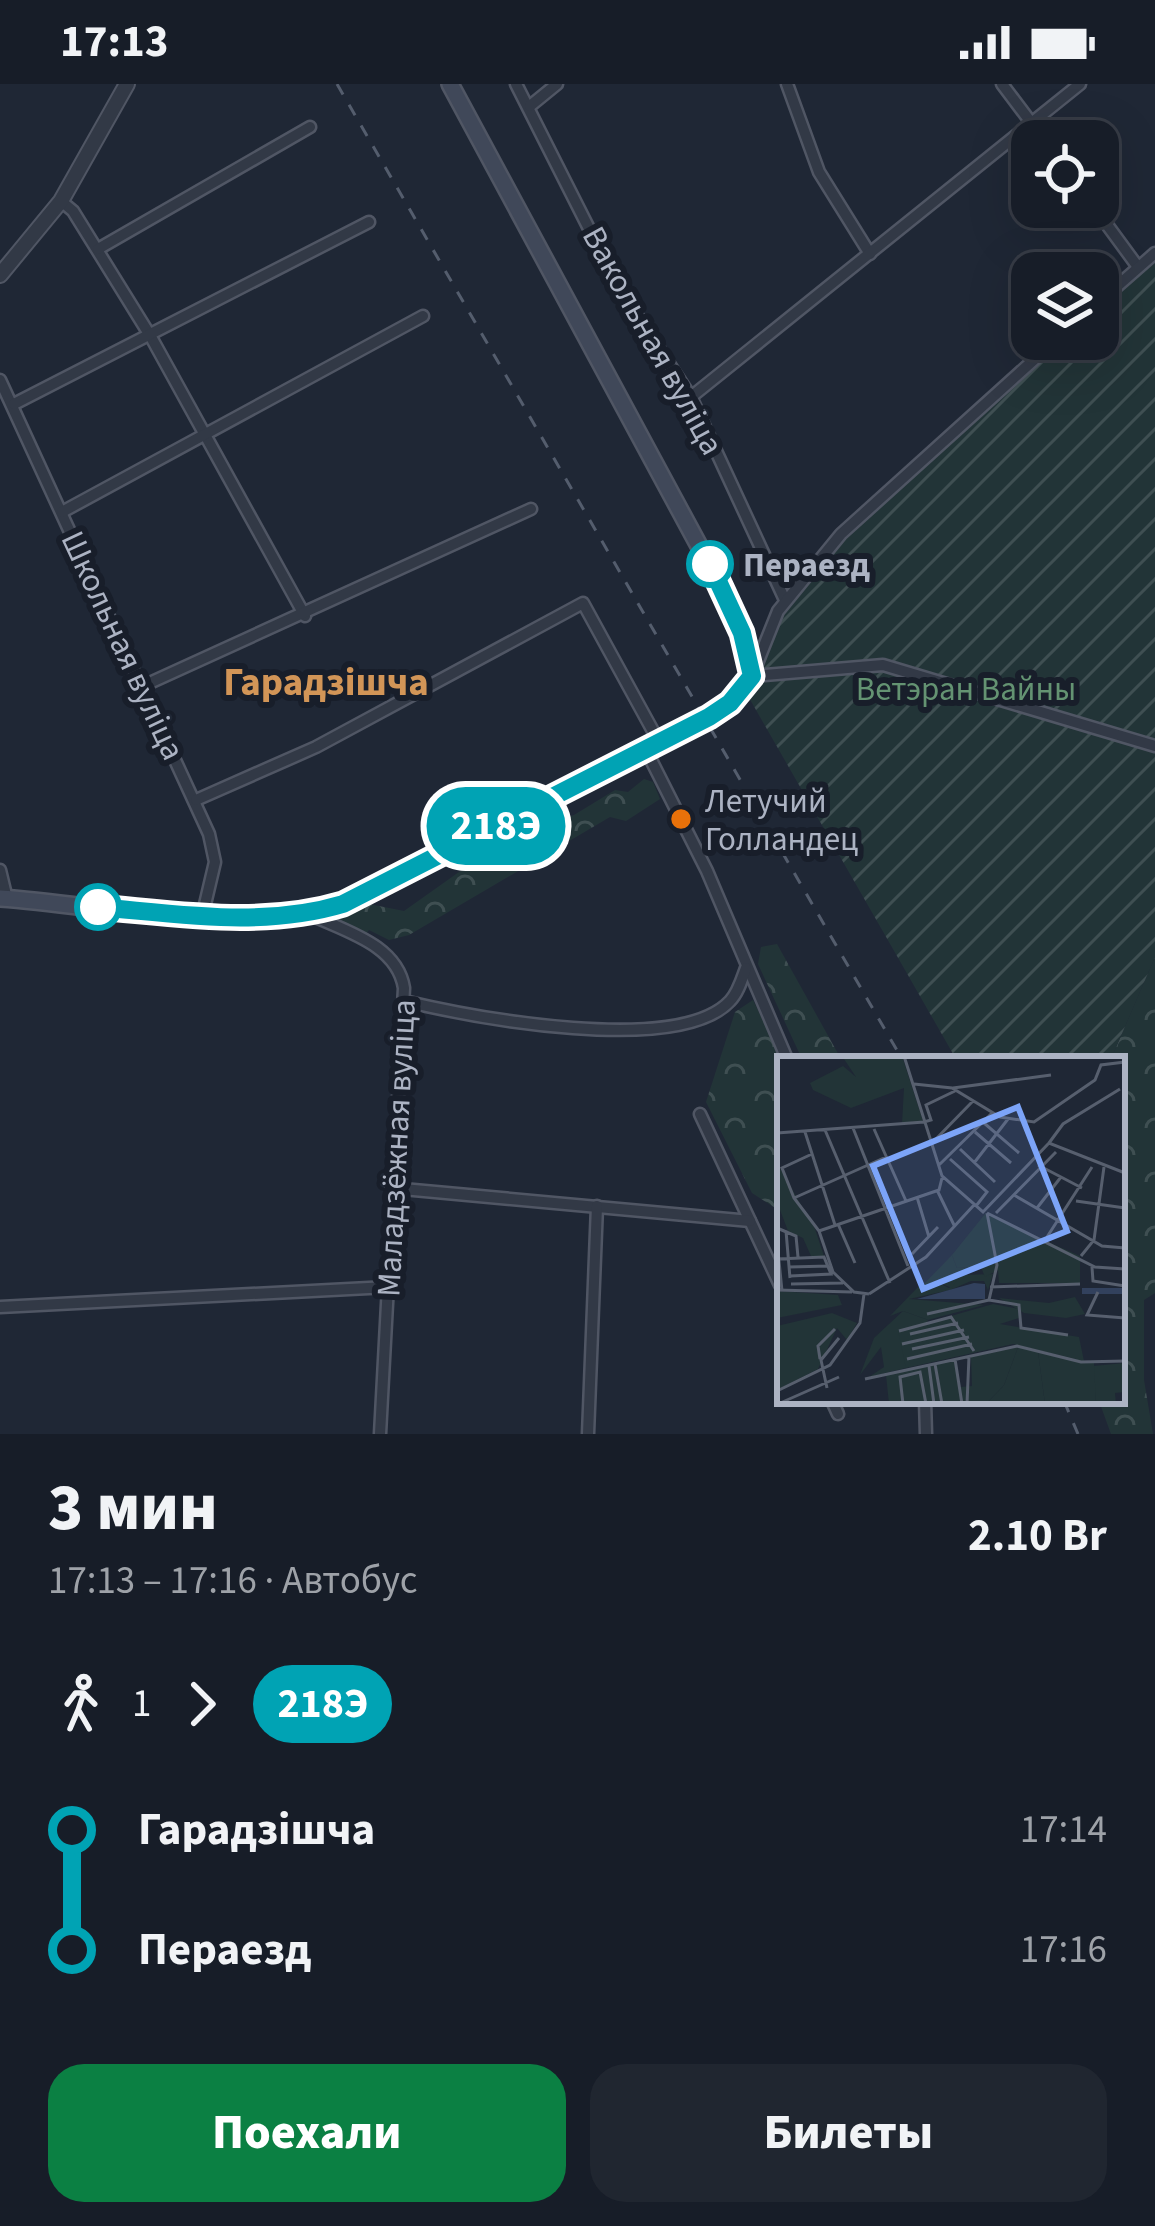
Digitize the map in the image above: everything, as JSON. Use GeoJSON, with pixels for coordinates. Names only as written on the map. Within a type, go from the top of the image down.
{"type":"FeatureCollection","features":[{"type":"Feature","properties":{"kind":"main road"},"geometry":{"type":"LineString","coordinates":[[4,899],[202,917],[309,914],[343,904],[730,703],[752,676],[732,607],[450,84]]}},
{"type":"Feature","properties":{"kind":"street"},"geometry":{"type":"LineString","coordinates":[[0,275],[61,202],[127,84]]}},
{"type":"Feature","properties":{"kind":"street","name":"Вакольная вуліца"},"geometry":{"type":"LineString","coordinates":[[516,84],[618,286],[691,397],[785,600]]}},
{"type":"Feature","properties":{"kind":"street"},"geometry":{"type":"LineString","coordinates":[[530,106],[557,84]]}},
{"type":"Feature","properties":{"kind":"street"},"geometry":{"type":"LineString","coordinates":[[787,84],[819,172],[869,254]]}},
{"type":"Feature","properties":{"kind":"street"},"geometry":{"type":"LineString","coordinates":[[1002,84],[1030,120]]}},
{"type":"Feature","properties":{"kind":"street"},"geometry":{"type":"LineString","coordinates":[[1035,120],[1080,84]]}},
{"type":"Feature","properties":{"kind":"street"},"geometry":{"type":"LineString","coordinates":[[98,249],[310,127]]}},
{"type":"Feature","properties":{"kind":"street"},"geometry":{"type":"LineString","coordinates":[[691,397],[1011,139]]}},
{"type":"Feature","properties":{"kind":"street"},"geometry":{"type":"LineString","coordinates":[[61,202],[98,249],[152,337],[305,616]]}},
{"type":"Feature","properties":{"kind":"street"},"geometry":{"type":"LineString","coordinates":[[14,404],[369,222]]}},
{"type":"Feature","properties":{"kind":"street"},"geometry":{"type":"LineString","coordinates":[[1109,228],[1138,267]]}},
{"type":"Feature","properties":{"kind":"street"},"geometry":{"type":"LineString","coordinates":[[1119,284],[1155,254]]}},
{"type":"Feature","properties":{"kind":"street"},"geometry":{"type":"LineString","coordinates":[[62,512],[423,316]]}},
{"type":"Feature","properties":{"kind":"street"},"geometry":{"type":"LineString","coordinates":[[1034,360],[841,534],[785,600],[752,676],[883,664],[1155,746]]}},
{"type":"Feature","properties":{"kind":"street","name":"Школьная вуліца"},"geometry":{"type":"LineString","coordinates":[[0,380],[196,800],[215,862],[202,917]]}},
{"type":"Feature","properties":{"kind":"street"},"geometry":{"type":"LineString","coordinates":[[142,686],[305,616],[531,509]]}},
{"type":"Feature","properties":{"kind":"street"},"geometry":{"type":"LineString","coordinates":[[196,800],[316,747],[584,603],[652,746],[786,1056]]}},
{"type":"Feature","properties":{"kind":"street"},"geometry":{"type":"LineString","coordinates":[[0,870],[4,899]]}},
{"type":"Feature","properties":{"kind":"street","name":"Маладзёжная вуліца"},"geometry":{"type":"LineString","coordinates":[[309,914],[393,960],[402,974],[380,1434]]}},
{"type":"Feature","properties":{"kind":"street"},"geometry":{"type":"LineString","coordinates":[[404,1001],[491,1022],[637,1032],[715,1013],[733,1000],[746,968]]}},
{"type":"Feature","properties":{"kind":"street"},"geometry":{"type":"LineString","coordinates":[[700,1114],[777,1280]]}},
{"type":"Feature","properties":{"kind":"street"},"geometry":{"type":"LineString","coordinates":[[392,1188],[750,1221]]}},
{"type":"Feature","properties":{"kind":"street"},"geometry":{"type":"LineString","coordinates":[[588,1434],[597,1206]]}},
{"type":"Feature","properties":{"kind":"street"},"geometry":{"type":"LineString","coordinates":[[0,1307],[388,1287]]}},
{"type":"Feature","properties":{"kind":"street"},"geometry":{"type":"LineString","coordinates":[[833,1404],[838,1414]]}},
{"type":"Feature","properties":{"kind":"street"},"geometry":{"type":"LineString","coordinates":[[925,1404],[926,1434]]}},
{"type":"Feature","properties":{"kind":"green space","name":"Ветэран Вайны"},"geometry":{"type":"Polygon","coordinates":[[[1155,263],[1155,957],[1112,1056],[954,1056],[748,696],[786,606],[833,551],[1042,360],[1119,360],[1119,292],[1155,263]]]}},
{"type":"Feature","properties":{"kind":"green space"},"geometry":{"type":"Polygon","coordinates":[[[644,779],[653,782],[660,799],[626,821],[610,817],[409,935],[389,940],[369,930],[365,935],[327,916],[359,902],[404,911],[483,855],[504,849],[502,836],[574,815],[615,790],[628,792],[644,779]]]}},
{"type":"Feature","properties":{"kind":"green space"},"geometry":{"type":"Polygon","coordinates":[[[777,944],[839,1056],[801,1056],[758,964],[761,947],[777,944]]]}},
{"type":"Feature","properties":{"kind":"green space"},"geometry":{"type":"Polygon","coordinates":[[[1155,957],[1155,1293],[1144,1300],[1144,1380],[1153,1434],[1111,1434],[1100,1404],[1125,1404],[1125,1056],[1112,1056],[1155,957]]]}},
{"type":"Feature","properties":{"kind":"green space"},"geometry":{"type":"Polygon","coordinates":[[[753,1000],[781,1056],[777,1209],[752,1193],[706,1102],[735,1012],[753,1000]]]}},
{"type":"Feature","properties":{"kind":"railway"},"geometry":{"type":"LineString","coordinates":[[337,84],[900,1056]]}},
{"type":"Feature","properties":{"kind":"railway"},"geometry":{"type":"LineString","coordinates":[[1065,1404],[1078,1434]]}},
{"type":"Feature","properties":{"kind":"bus line","name":"218Э"},"geometry":{"type":"LineString","coordinates":[[98,907],[202,917],[267,917],[309,914],[343,904],[709,717],[730,703],[752,676],[742,633],[710,564]]}},
{"type":"Feature","properties":{"kind":"place","name":"Пераезд"},"geometry":{"type":"Point","coordinates":[710,564]}},
{"type":"Feature","properties":{"kind":"place","name":"Летучий Голландец"},"geometry":{"type":"Point","coordinates":[681,819]}},
{"type":"Feature","properties":{"kind":"district","name":"Гарадзішча"},"geometry":{"type":"Point","coordinates":[326,681]}}]}
